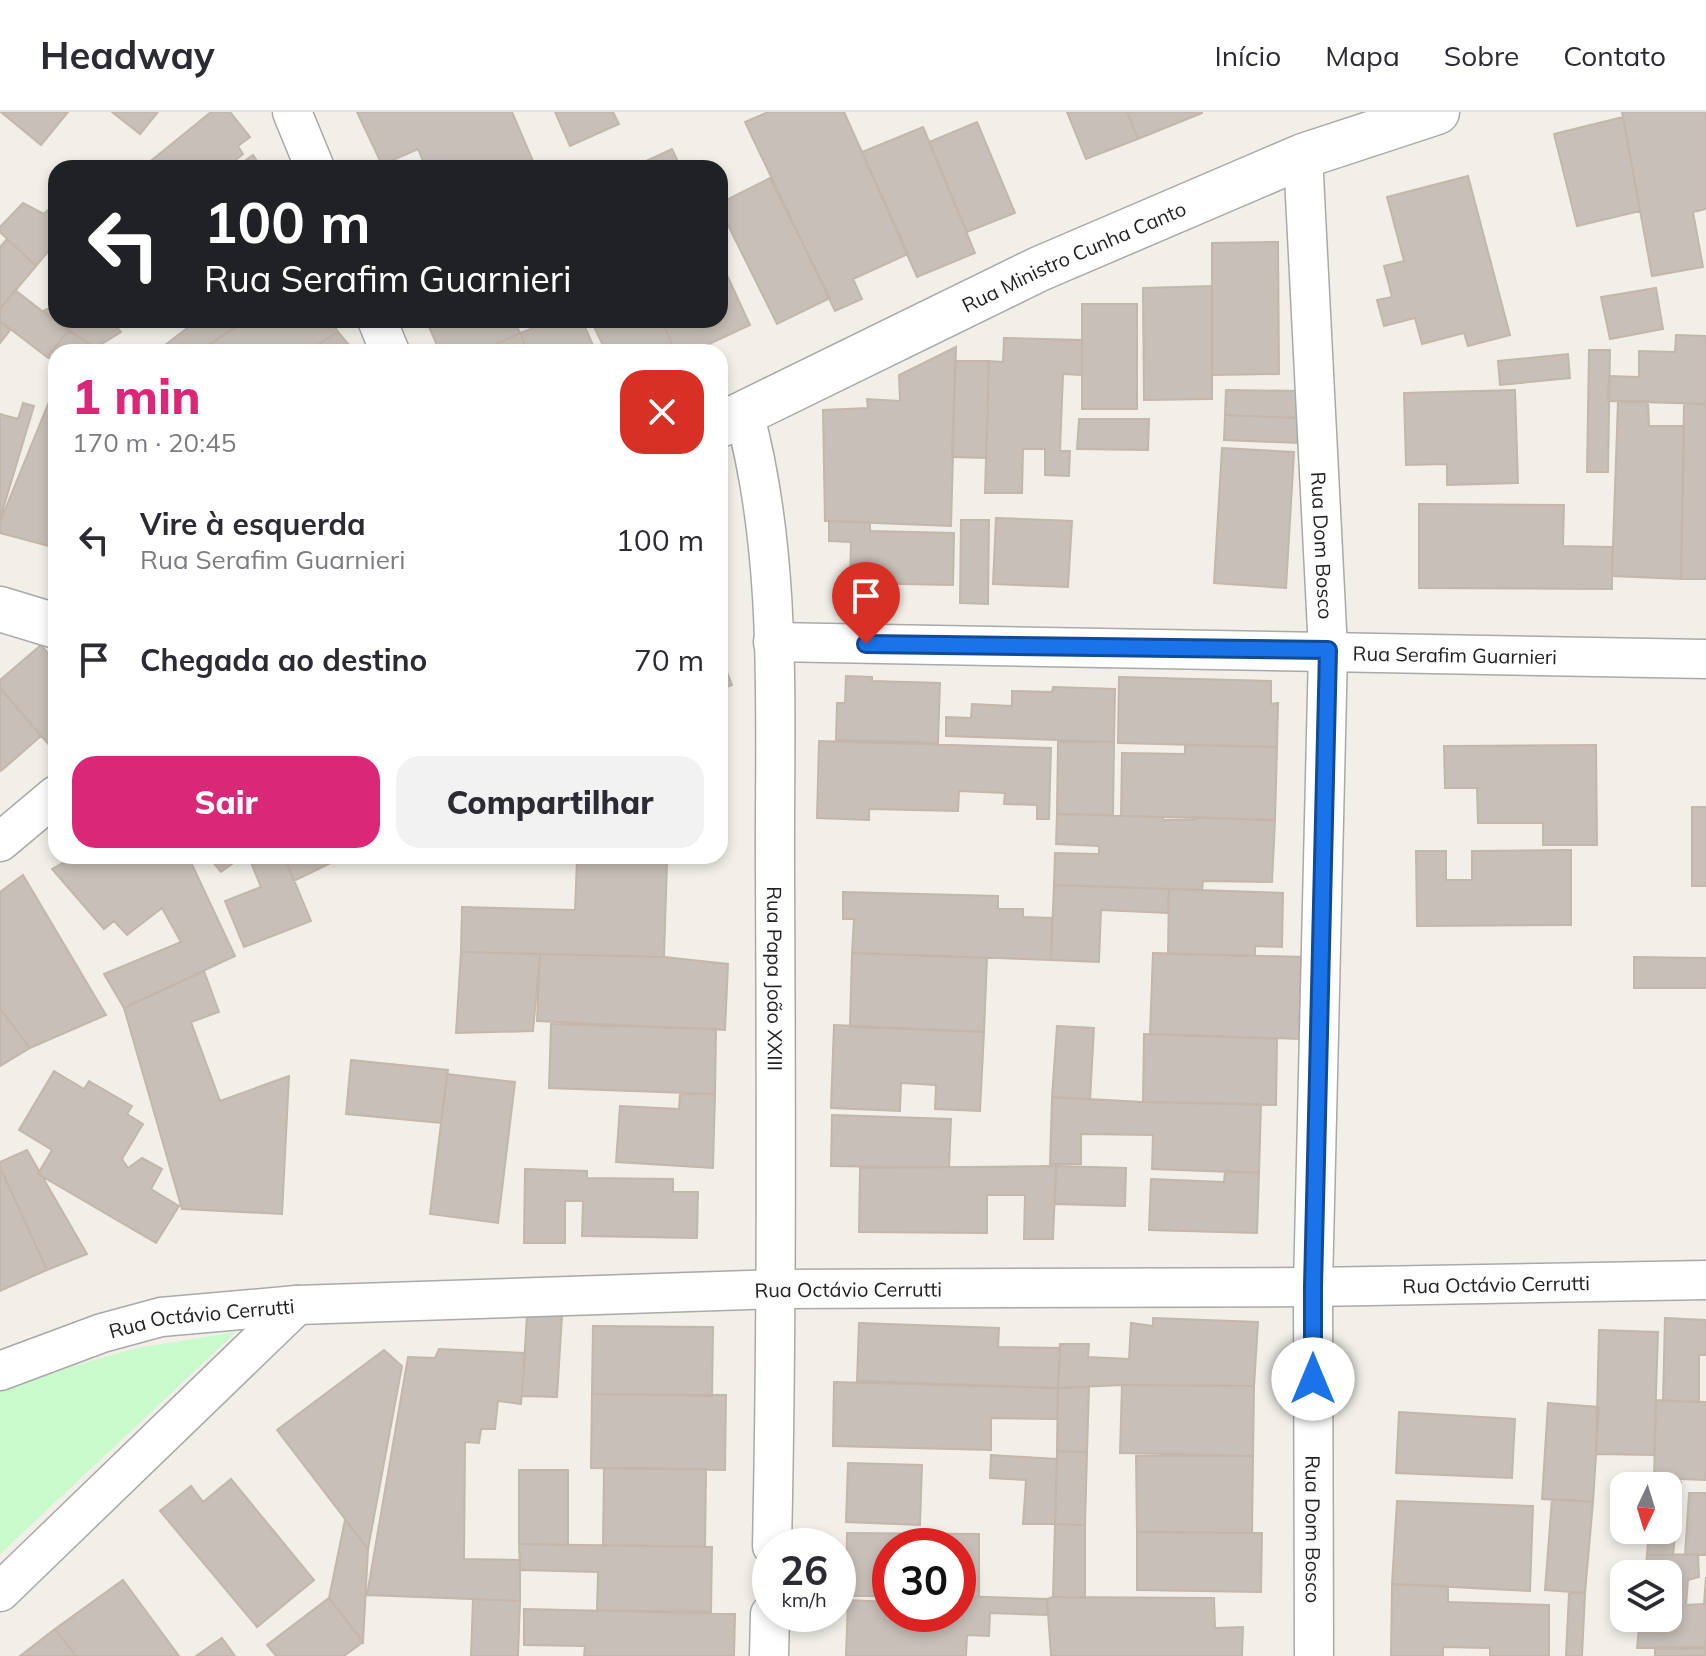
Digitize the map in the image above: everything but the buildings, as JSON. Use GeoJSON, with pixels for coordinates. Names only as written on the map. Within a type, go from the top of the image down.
{"type":"FeatureCollection","features":[{"type":"Feature","properties":{"kind":"street"},"geometry":{"type":"LineString","coordinates":[[292,112],[312,160]]}},
{"type":"Feature","properties":{"kind":"street","name":"Rua Ministro Cunha Canto"},"geometry":{"type":"LineString","coordinates":[[732,419],[1039,269],[1303,156],[1437,112]]}},
{"type":"Feature","properties":{"kind":"street","name":"Rua Dom Bosco"},"geometry":{"type":"LineString","coordinates":[[1303,156],[1328,650],[1313,1287],[1314,1656]]}},
{"type":"Feature","properties":{"kind":"street","name":"Rua Papa João XXIII"},"geometry":{"type":"LineString","coordinates":[[732,419],[757,462],[764,501],[773,642],[777,1289],[772,1528]]}},
{"type":"Feature","properties":{"kind":"street"},"geometry":{"type":"LineString","coordinates":[[0,609],[48,624]]}},
{"type":"Feature","properties":{"kind":"street","name":"Rua Serafim Guarnieri"},"geometry":{"type":"LineString","coordinates":[[773,642],[1706,659]]}},
{"type":"Feature","properties":{"kind":"street"},"geometry":{"type":"LineString","coordinates":[[0,842],[48,802]]}},
{"type":"Feature","properties":{"kind":"street","name":"Rua Octávio Cerrutti"},"geometry":{"type":"LineString","coordinates":[[0,1371],[102,1333],[161,1317],[297,1305],[777,1289],[1313,1287],[1706,1280]]}},
{"type":"Feature","properties":{"kind":"street"},"geometry":{"type":"LineString","coordinates":[[0,1592],[297,1305]]}},
{"type":"Feature","properties":{"kind":"street"},"geometry":{"type":"LineString","coordinates":[[769,1656],[770,1632]]}},
{"type":"Feature","properties":{"kind":"green space"},"geometry":{"type":"Polygon","coordinates":[[[236,1332],[0,1554],[0,1387],[137,1348],[236,1332]]]}},
{"type":"Feature","properties":{"kind":"route"},"geometry":{"type":"LineString","coordinates":[[866,644],[1328,650],[1313,1379]]}}]}
